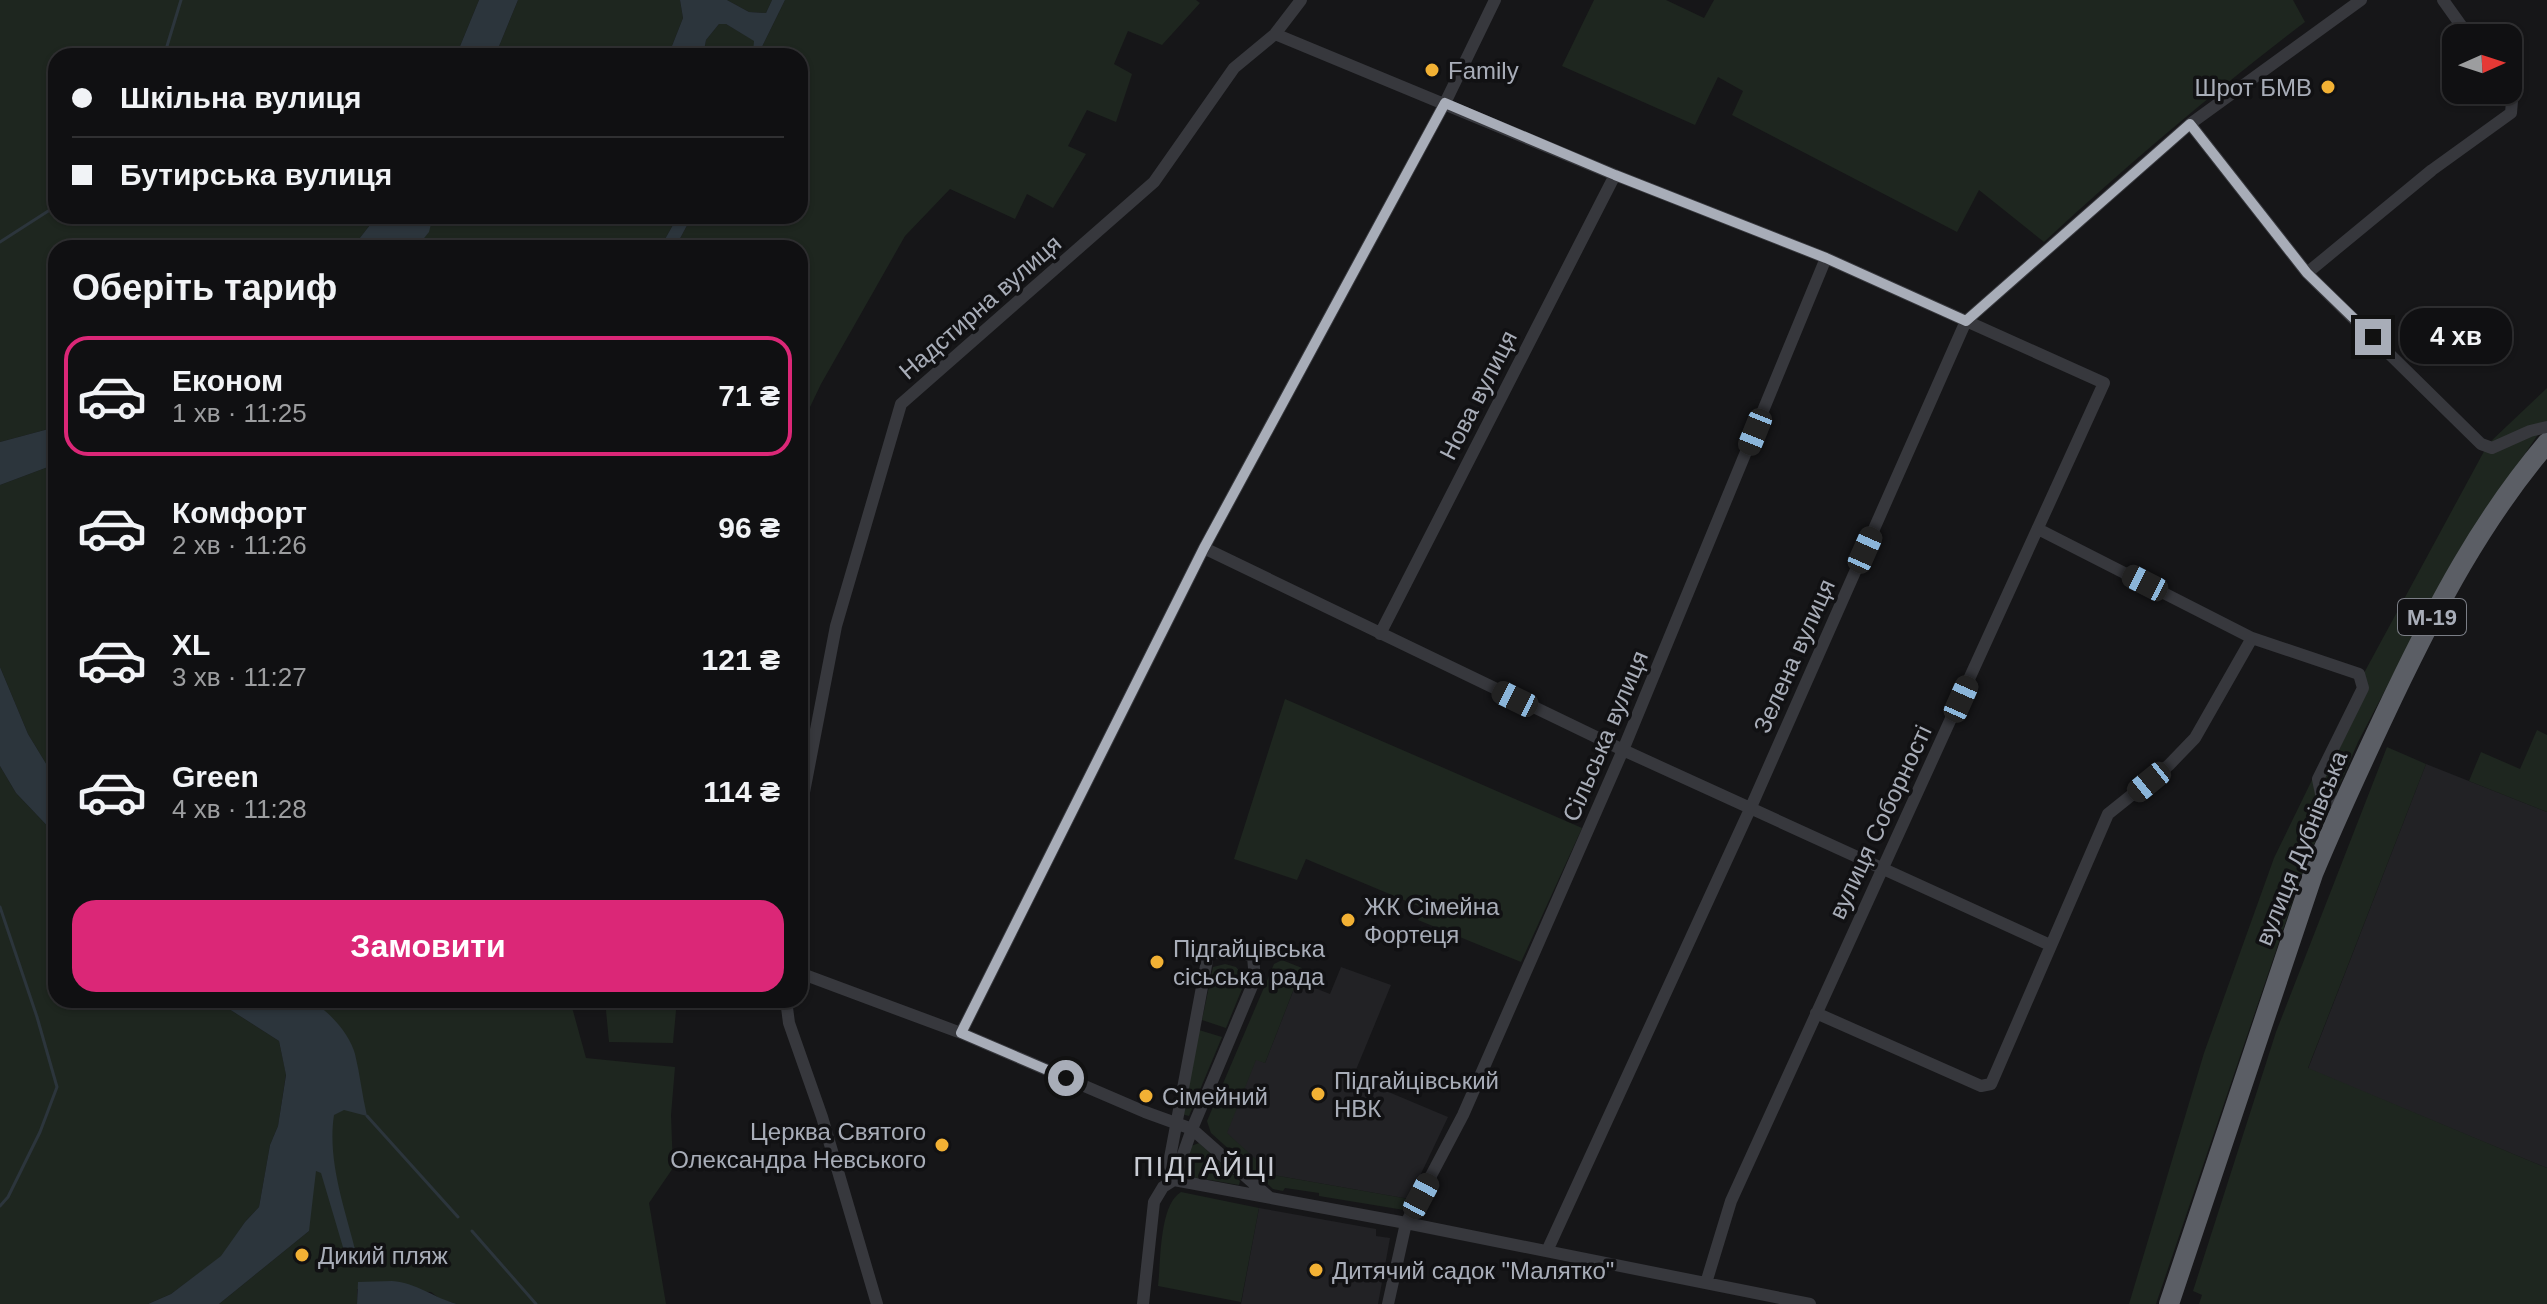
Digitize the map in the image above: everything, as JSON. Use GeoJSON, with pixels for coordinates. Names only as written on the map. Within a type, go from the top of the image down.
{"type":"FeatureCollection","features":[{"type":"Feature","properties":{"kind":"highway","name":"вулиця Дубнівська"},"geometry":{"type":"LineString","coordinates":[[2169,1304],[2309,888],[2341,806],[2459,566],[2524,470],[2547,443]]}},
{"type":"Feature","properties":{"kind":"street","name":"Надстирна вулиця"},"geometry":{"type":"LineString","coordinates":[[808,771],[836,626],[901,404],[1154,182],[1234,68],[1275,34],[1301,0]]}},
{"type":"Feature","properties":{"kind":"street"},"geometry":{"type":"LineString","coordinates":[[961,1033],[1204,548],[1445,103],[1495,0]]}},
{"type":"Feature","properties":{"kind":"street","name":"Зелена вулиця"},"geometry":{"type":"LineString","coordinates":[[1547,1251],[1751,807],[1966,321],[2190,124],[2361,0]]}},
{"type":"Feature","properties":{"kind":"street"},"geometry":{"type":"LineString","coordinates":[[2443,0],[2460,24]]}},
{"type":"Feature","properties":{"kind":"street"},"geometry":{"type":"LineString","coordinates":[[1275,34],[1615,175],[1826,258],[1966,321]]}},
{"type":"Feature","properties":{"kind":"street"},"geometry":{"type":"LineString","coordinates":[[2307,273],[2432,170],[2511,113],[2512,104]]}},
{"type":"Feature","properties":{"kind":"street"},"geometry":{"type":"LineString","coordinates":[[2190,124],[2307,273],[2481,444],[2492,448],[2547,427]]}},
{"type":"Feature","properties":{"kind":"street","name":"Нова вулиця"},"geometry":{"type":"LineString","coordinates":[[1380,634],[1615,175]]}},
{"type":"Feature","properties":{"kind":"street","name":"Сільська вулиця"},"geometry":{"type":"LineString","coordinates":[[1388,1304],[1406,1223],[1463,1115],[1623,750],[1826,258]]}},
{"type":"Feature","properties":{"kind":"street","name":"вулиця Соборності"},"geometry":{"type":"LineString","coordinates":[[1706,1283],[1731,1201],[2104,383],[1966,321]]}},
{"type":"Feature","properties":{"kind":"street"},"geometry":{"type":"LineString","coordinates":[[2038,529],[2252,638],[2359,674],[2363,688],[2318,779],[2321,794],[2341,806]]}},
{"type":"Feature","properties":{"kind":"street"},"geometry":{"type":"LineString","coordinates":[[1204,548],[1623,750],[2050,945]]}},
{"type":"Feature","properties":{"kind":"street"},"geometry":{"type":"LineString","coordinates":[[1816,1013],[1981,1086],[1991,1084],[2108,814],[2169,765],[2195,738],[2252,638]]}},
{"type":"Feature","properties":{"kind":"street"},"geometry":{"type":"LineString","coordinates":[[1143,1304],[1154,1202],[1163,1187],[1174,1180],[1255,979],[1253,957],[1233,948],[1208,955],[1175,1123],[1169,1163],[1174,1180]]}},
{"type":"Feature","properties":{"kind":"street"},"geometry":{"type":"LineString","coordinates":[[808,976],[961,1033],[1192,1129],[1270,1198]]}},
{"type":"Feature","properties":{"kind":"street"},"geometry":{"type":"LineString","coordinates":[[787,1008],[789,1023],[822,1117],[877,1304]]}},
{"type":"Feature","properties":{"kind":"street"},"geometry":{"type":"LineString","coordinates":[[1174,1180],[1810,1304]]}},
{"type":"Feature","properties":{"kind":"shaded area"},"geometry":{"type":"Polygon","coordinates":[[[0,0],[479,0],[459,48],[48,48],[48,224],[371,224],[358,240],[48,240],[48,429],[0,442],[0,0]]]}},
{"type":"Feature","properties":{"kind":"shaded area"},"geometry":{"type":"Polygon","coordinates":[[[479,0],[518,0],[498,48],[459,48],[479,0]]]}},
{"type":"Feature","properties":{"kind":"shaded area"},"geometry":{"type":"Polygon","coordinates":[[[518,0],[680,0],[683,18],[671,48],[498,48],[518,0]]]}},
{"type":"Feature","properties":{"kind":"shaded area"},"geometry":{"type":"Polygon","coordinates":[[[680,0],[727,0],[749,12],[766,13],[772,0],[785,0],[761,48],[753,48],[754,41],[726,24],[719,24],[706,40],[704,48],[671,48],[683,18],[680,0]]]}},
{"type":"Feature","properties":{"kind":"shaded area"},"geometry":{"type":"Polygon","coordinates":[[[727,0],[772,0],[766,13],[749,12],[727,0]]]}},
{"type":"Feature","properties":{"kind":"shaded area"},"geometry":{"type":"Polygon","coordinates":[[[785,0],[1196,0],[1200,3],[1162,45],[1128,31],[1114,64],[1132,74],[1116,122],[1087,110],[1068,146],[1086,154],[1053,208],[1027,194],[1015,219],[950,189],[905,236],[808,411],[808,240],[679,240],[688,224],[808,224],[808,48],[761,48],[785,0]]]}},
{"type":"Feature","properties":{"kind":"shaded area"},"geometry":{"type":"Polygon","coordinates":[[[1594,0],[1666,0],[1704,18],[1714,0],[2293,0],[2305,22],[2172,129],[2044,242],[1979,190],[1957,232],[1732,115],[1743,91],[1718,77],[1695,125],[1562,66],[1594,0]]]}},
{"type":"Feature","properties":{"kind":"shaded area"},"geometry":{"type":"Polygon","coordinates":[[[719,24],[726,24],[755,41],[754,48],[704,48],[706,40],[719,24]]]}},
{"type":"Feature","properties":{"kind":"shaded area"},"geometry":{"type":"Polygon","coordinates":[[[371,224],[431,224],[422,240],[358,240],[371,224]]]}},
{"type":"Feature","properties":{"kind":"shaded area"},"geometry":{"type":"Polygon","coordinates":[[[430,224],[674,224],[664,240],[422,240],[430,224]]]}},
{"type":"Feature","properties":{"kind":"shaded area"},"geometry":{"type":"Polygon","coordinates":[[[674,224],[688,224],[679,240],[664,240],[674,224]]]}},
{"type":"Feature","properties":{"kind":"shaded area"},"geometry":{"type":"Polygon","coordinates":[[[2547,388],[2547,426],[2537,436],[2453,560],[2358,742],[2304,868],[2156,1304],[2129,1304],[2204,1053],[2274,858],[2364,673],[2488,444],[2547,388]]]}},
{"type":"Feature","properties":{"kind":"shaded area"},"geometry":{"type":"Polygon","coordinates":[[[48,429],[48,467],[0,485],[0,442],[48,429]]]}},
{"type":"Feature","properties":{"kind":"shaded area"},"geometry":{"type":"Polygon","coordinates":[[[48,467],[48,767],[28,734],[0,667],[0,485],[48,467]]]}},
{"type":"Feature","properties":{"kind":"shaded area"},"geometry":{"type":"Polygon","coordinates":[[[0,667],[28,734],[48,767],[48,827],[16,793],[0,766],[0,667]]]}},
{"type":"Feature","properties":{"kind":"shaded area"},"geometry":{"type":"Polygon","coordinates":[[[1285,699],[1582,828],[1521,962],[1418,920],[1423,908],[1306,859],[1297,880],[1234,859],[1285,699]]]}},
{"type":"Feature","properties":{"kind":"shaded area"},"geometry":{"type":"Polygon","coordinates":[[[2537,730],[2547,735],[2547,812],[2469,781],[2481,752],[2520,769],[2537,730]]]}},
{"type":"Feature","properties":{"kind":"shaded area"},"geometry":{"type":"Polygon","coordinates":[[[2387,747],[2426,764],[2308,1068],[2547,1168],[2547,1304],[2199,1304],[2202,1295],[2193,1291],[2276,1032],[2387,747]]]}},
{"type":"Feature","properties":{"kind":"shaded area"},"geometry":{"type":"Polygon","coordinates":[[[2426,764],[2547,812],[2547,1168],[2308,1069],[2426,764]]]}},
{"type":"Feature","properties":{"kind":"shaded area"},"geometry":{"type":"Polygon","coordinates":[[[0,766],[16,793],[48,827],[48,1008],[227,1008],[279,1041],[286,1074],[278,1126],[270,1145],[259,1207],[222,1256],[171,1294],[148,1304],[0,1304],[0,766]]]}},
{"type":"Feature","properties":{"kind":"shaded area"},"geometry":{"type":"Polygon","coordinates":[[[1282,960],[1302,968],[1265,1063],[1256,1060],[1227,1133],[1273,1175],[1409,1199],[1404,1210],[1319,1196],[1319,1193],[1273,1189],[1211,1133],[1207,1121],[1274,964],[1282,960]]]}},
{"type":"Feature","properties":{"kind":"shaded area"},"geometry":{"type":"Polygon","coordinates":[[[1225,964],[1236,967],[1246,979],[1226,1028],[1202,1020],[1213,967],[1225,964]]]}},
{"type":"Feature","properties":{"kind":"shaded area","name":"Підгайцівський НВК"},"geometry":{"type":"Polygon","coordinates":[[[1341,967],[1391,985],[1353,1077],[1448,1117],[1409,1199],[1273,1175],[1226,1133],[1256,1059],[1265,1063],[1297,981],[1330,994],[1341,967]]]}},
{"type":"Feature","properties":{"kind":"shaded area"},"geometry":{"type":"Polygon","coordinates":[[[227,1008],[321,1008],[336,1021],[355,1054],[367,1116],[344,1110],[334,1115],[332,1132],[338,1185],[356,1253],[354,1265],[345,1254],[321,1173],[316,1171],[309,1231],[219,1304],[148,1304],[171,1294],[221,1256],[259,1207],[286,1075],[279,1041],[227,1008]]]}},
{"type":"Feature","properties":{"kind":"shaded area"},"geometry":{"type":"Polygon","coordinates":[[[289,1008],[572,1008],[586,1058],[675,1067],[671,1115],[673,1168],[649,1203],[666,1304],[457,1304],[440,1299],[431,1292],[357,1289],[357,1304],[219,1304],[309,1231],[289,1008]]]}},
{"type":"Feature","properties":{"kind":"shaded area"},"geometry":{"type":"Polygon","coordinates":[[[606,1008],[676,1008],[673,1043],[609,1042],[606,1008]]]}},
{"type":"Feature","properties":{"kind":"shaded area"},"geometry":{"type":"Polygon","coordinates":[[[1199,1030],[1222,1037],[1189,1116],[1181,1114],[1199,1030]]]}},
{"type":"Feature","properties":{"kind":"shaded area"},"geometry":{"type":"Polygon","coordinates":[[[1199,1143],[1240,1181],[1239,1185],[1192,1177],[1184,1165],[1191,1146],[1199,1143]]]}},
{"type":"Feature","properties":{"kind":"shaded area"},"geometry":{"type":"Polygon","coordinates":[[[1181,1192],[1259,1208],[1241,1302],[1158,1286],[1165,1221],[1174,1199],[1181,1192]]]}},
{"type":"Feature","properties":{"kind":"shaded area","name":"Дитячий садок \"Малятко\""},"geometry":{"type":"Polygon","coordinates":[[[1259,1208],[1376,1229],[1376,1236],[1390,1238],[1378,1304],[1241,1304],[1259,1208]]]}},
{"type":"Feature","properties":{"kind":"shaded area"},"geometry":{"type":"Polygon","coordinates":[[[392,1281],[457,1304],[357,1304],[358,1282],[392,1281]]]}},
{"type":"Feature","properties":{"kind":"waterway"},"geometry":{"type":"LineString","coordinates":[[166,48],[181,0]]}},
{"type":"Feature","properties":{"kind":"waterway"},"geometry":{"type":"LineString","coordinates":[[0,242],[48,211]]}},
{"type":"Feature","properties":{"kind":"waterway"},"geometry":{"type":"LineString","coordinates":[[0,907],[57,1087],[40,1132],[8,1197],[0,1206]]}},
{"type":"Feature","properties":{"kind":"waterway"},"geometry":{"type":"LineString","coordinates":[[367,1116],[458,1217]]}},
{"type":"Feature","properties":{"kind":"waterway"},"geometry":{"type":"LineString","coordinates":[[472,1231],[536,1304]]}},
{"type":"Feature","properties":{"kind":"place","name":"Family"},"geometry":{"type":"Point","coordinates":[1432,70]}},
{"type":"Feature","properties":{"kind":"place","name":"Шрот БМВ"},"geometry":{"type":"Point","coordinates":[2328,87]}},
{"type":"Feature","properties":{"kind":"place","name":"ЖК Сімейна Фортеця"},"geometry":{"type":"Point","coordinates":[1348,920]}},
{"type":"Feature","properties":{"kind":"place","name":"Підгайцівська сісьська рада"},"geometry":{"type":"Point","coordinates":[1157,962]}},
{"type":"Feature","properties":{"kind":"place","name":"Підгайцівський НВК"},"geometry":{"type":"Point","coordinates":[1318,1094]}},
{"type":"Feature","properties":{"kind":"place","name":"Сімейний"},"geometry":{"type":"Point","coordinates":[1146,1096]}},
{"type":"Feature","properties":{"kind":"place","name":"Церква Святого Олександра Невського"},"geometry":{"type":"Point","coordinates":[942,1145]}},
{"type":"Feature","properties":{"kind":"place","name":"Дикий пляж"},"geometry":{"type":"Point","coordinates":[302,1255]}},
{"type":"Feature","properties":{"kind":"place","name":"Дитячий садок \"Малятко\""},"geometry":{"type":"Point","coordinates":[1316,1270]}},
{"type":"Feature","properties":{"kind":"district","name":"ПІДГАЙЦІ"},"geometry":{"type":"Point","coordinates":[1205,1166]}},
{"type":"Feature","properties":{"kind":"route"},"geometry":{"type":"LineString","coordinates":[[1066,1078],[961,1033],[1204,548],[1445,103],[1615,175],[1826,258],[1966,321],[2190,124],[2307,273],[2373,337]]}}]}
